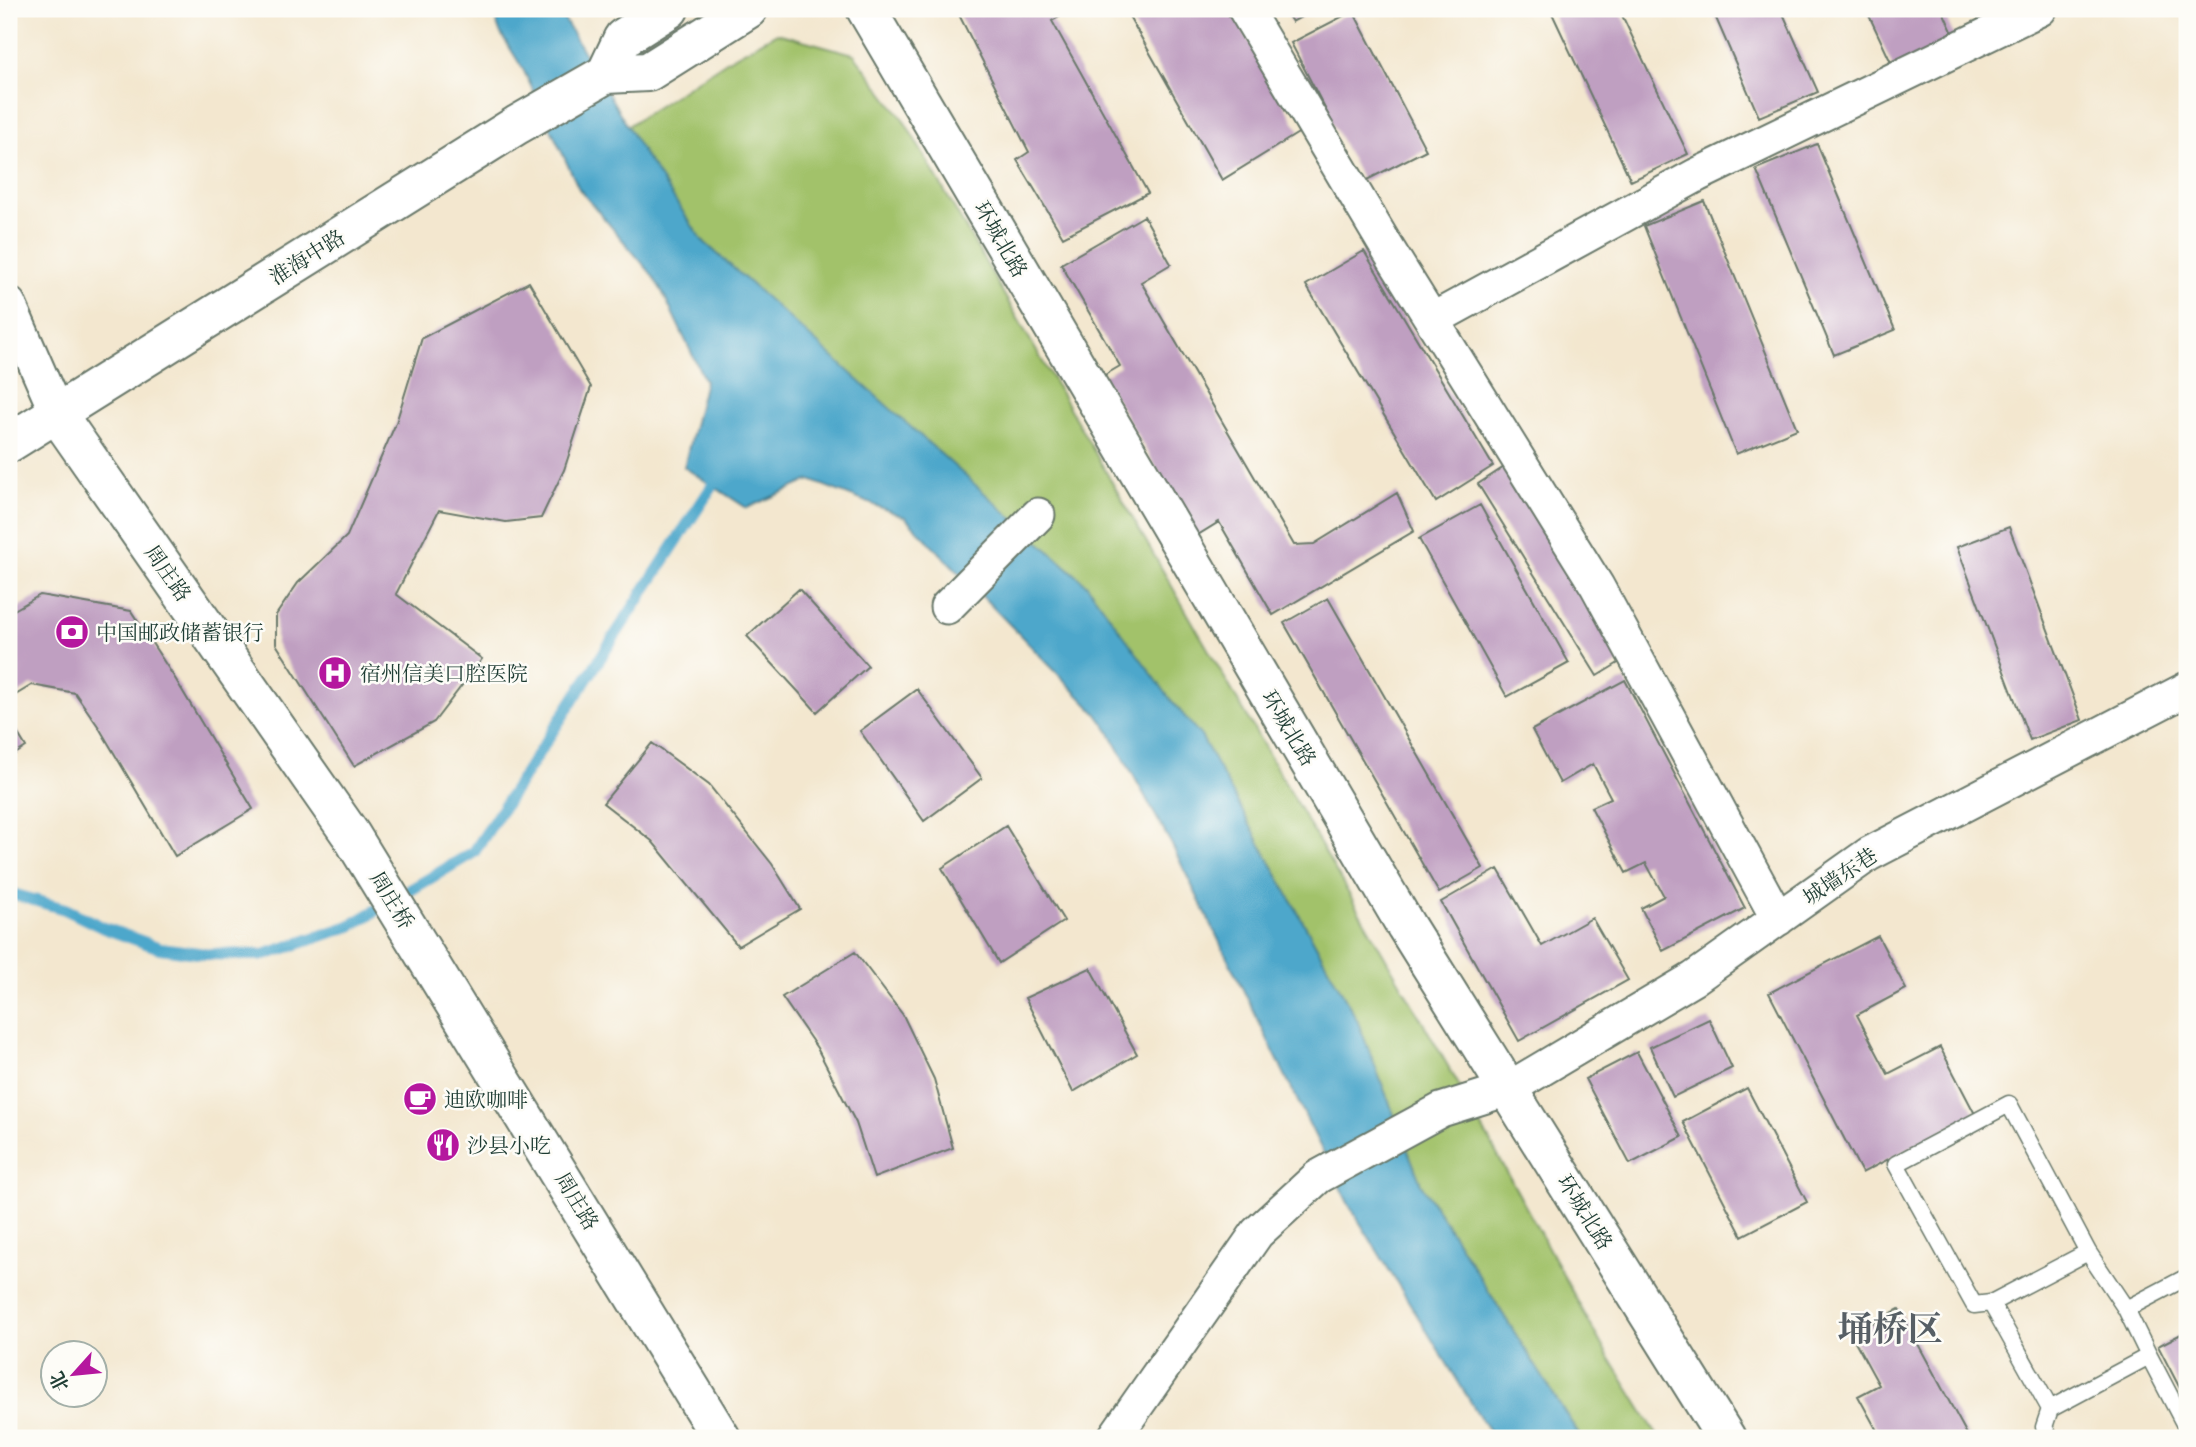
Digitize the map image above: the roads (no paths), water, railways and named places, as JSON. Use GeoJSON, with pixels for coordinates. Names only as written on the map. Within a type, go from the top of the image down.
{"type":"FeatureCollection","features":[{"type":"Feature","properties":{"kind":"main road"},"geometry":{"type":"LineString","coordinates":[[606,74],[623,38],[669,9]]}},
{"type":"Feature","properties":{"kind":"main road","name":"淮海中路"},"geometry":{"type":"LineString","coordinates":[[9,443],[517,125],[606,74],[648,72],[748,9]]}},
{"type":"Feature","properties":{"kind":"main road","name":"环城北路"},"geometry":{"type":"LineString","coordinates":[[866,9],[1406,926],[1726,1438]]}},
{"type":"Feature","properties":{"kind":"main road","name":"周庄路"},"geometry":{"type":"LineString","coordinates":[[57,414],[351,835]]}},
{"type":"Feature","properties":{"kind":"main road","name":"周庄桥"},"geometry":{"type":"LineString","coordinates":[[351,835],[432,964]]}},
{"type":"Feature","properties":{"kind":"main road","name":"周庄路"},"geometry":{"type":"LineString","coordinates":[[432,964],[721,1438]]}},
{"type":"Feature","properties":{"kind":"street"},"geometry":{"type":"LineString","coordinates":[[1245,9],[1432,320],[1597,586],[1778,919]]}},
{"type":"Feature","properties":{"kind":"street"},"geometry":{"type":"LineString","coordinates":[[1432,320],[1698,175],[2040,9]]}},
{"type":"Feature","properties":{"kind":"street"},"geometry":{"type":"LineString","coordinates":[[9,304],[57,414]]}},
{"type":"Feature","properties":{"kind":"street"},"geometry":{"type":"LineString","coordinates":[[947,607],[1038,515]]}},
{"type":"Feature","properties":{"kind":"street","name":"城墙东巷"},"geometry":{"type":"LineString","coordinates":[[1114,1438],[1257,1234],[1318,1177],[1441,1110],[1508,1089],[1693,979],[1869,854],[2187,689]]}},
{"type":"Feature","properties":{"kind":"lane"},"geometry":{"type":"LineString","coordinates":[[2088,1252],[1992,1303],[1974,1304],[1896,1164],[2008,1104],[2088,1252],[2126,1309],[2187,1429]]}},
{"type":"Feature","properties":{"kind":"lane"},"geometry":{"type":"LineString","coordinates":[[2126,1309],[2187,1277]]}},
{"type":"Feature","properties":{"kind":"lane"},"geometry":{"type":"LineString","coordinates":[[1992,1303],[2050,1409]]}},
{"type":"Feature","properties":{"kind":"lane"},"geometry":{"type":"LineString","coordinates":[[2050,1438],[2044,1427],[2050,1409],[2149,1356]]}},
{"type":"Feature","properties":{"kind":"water"},"geometry":{"type":"Polygon","coordinates":[[[492,9],[558,9],[644,154],[702,240],[1086,584],[1171,700],[1201,736],[1357,1020],[1421,1184],[1581,1438],[1493,1438],[1349,1205],[1173,847],[1109,731],[1096,713],[905,517],[810,480],[747,508],[684,467],[705,381],[662,291],[650,272],[579,189],[523,69],[500,32],[492,9]]]}},
{"type":"Feature","properties":{"kind":"waterway"},"geometry":{"type":"LineString","coordinates":[[9,893],[65,909],[104,928],[160,948],[206,954],[264,955],[350,926],[474,852],[713,485]]}},
{"type":"Feature","properties":{"kind":"place","name":"中国邮政储蓄银行"},"geometry":{"type":"Point","coordinates":[72,632]}},
{"type":"Feature","properties":{"kind":"place","name":"宿州信美口腔医院"},"geometry":{"type":"Point","coordinates":[335,673]}},
{"type":"Feature","properties":{"kind":"place","name":"迪欧咖啡"},"geometry":{"type":"Point","coordinates":[420,1099]}},
{"type":"Feature","properties":{"kind":"place","name":"沙县小吃"},"geometry":{"type":"Point","coordinates":[443,1145]}},
{"type":"Feature","properties":{"kind":"district","name":"埇桥区"},"geometry":{"type":"Point","coordinates":[1890,1328]}}]}
